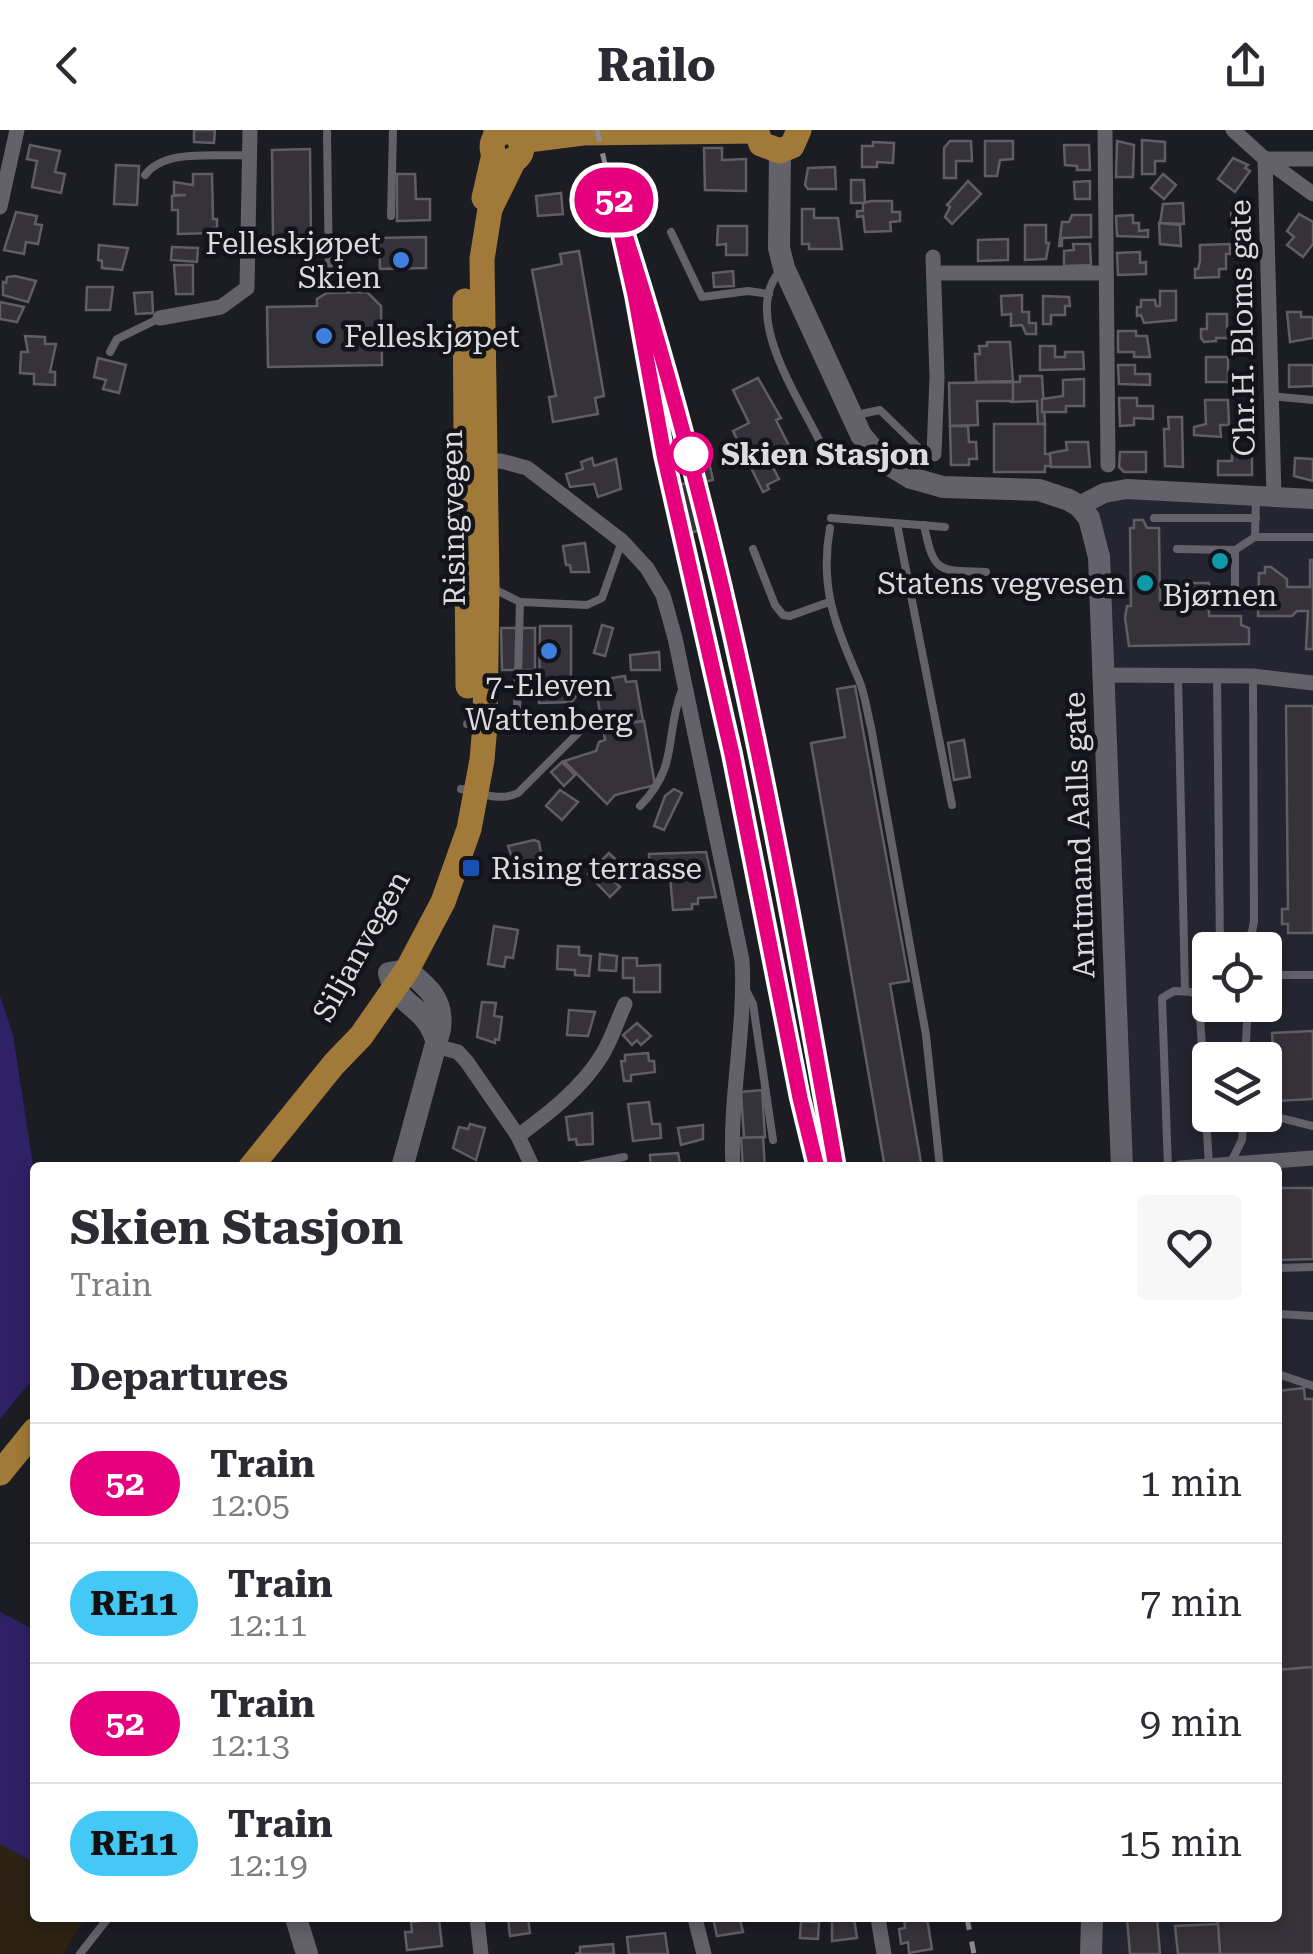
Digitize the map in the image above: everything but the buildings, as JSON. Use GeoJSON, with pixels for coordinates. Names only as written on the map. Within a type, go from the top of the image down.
{"type":"FeatureCollection","features":[{"type":"Feature","properties":{"kind":"main road"},"geometry":{"type":"LineString","coordinates":[[504,144],[583,133],[756,131],[766,148],[780,151],[792,146],[799,130]]}},
{"type":"Feature","properties":{"kind":"main road","name":"Risingvegen"},"geometry":{"type":"LineString","coordinates":[[448,869],[457,818],[469,791],[476,725],[476,462],[484,238],[504,144]]}},
{"type":"Feature","properties":{"kind":"main road"},"geometry":{"type":"LineString","coordinates":[[780,151],[779,248],[784,268],[869,448],[896,471],[927,483],[1039,490],[1080,506]]}},
{"type":"Feature","properties":{"kind":"main road","name":"Amtmand Aalls gate"},"geometry":{"type":"LineString","coordinates":[[1080,506],[1095,534],[1100,557],[1122,1162]]}},
{"type":"Feature","properties":{"kind":"main road","name":"Siljanvegen"},"geometry":{"type":"LineString","coordinates":[[255,1162],[334,1064],[396,978],[416,921],[448,869]]}},
{"type":"Feature","properties":{"kind":"main road"},"geometry":{"type":"LineString","coordinates":[[396,978],[428,1021],[436,1043],[404,1162]]}},
{"type":"Feature","properties":{"kind":"main road"},"geometry":{"type":"LineString","coordinates":[[0,1473],[30,1436]]}},
{"type":"Feature","properties":{"kind":"main road"},"geometry":{"type":"LineString","coordinates":[[297,1922],[307,1954]]}},
{"type":"Feature","properties":{"kind":"main road"},"geometry":{"type":"LineString","coordinates":[[1092,1922],[1092,1954]]}},
{"type":"Feature","properties":{"kind":"street"},"geometry":{"type":"LineString","coordinates":[[0,206],[17,130]]}},
{"type":"Feature","properties":{"kind":"street"},"geometry":{"type":"LineString","coordinates":[[160,318],[221,307],[247,288],[250,130]]}},
{"type":"Feature","properties":{"kind":"street"},"geometry":{"type":"LineString","coordinates":[[1105,130],[1108,464]]}},
{"type":"Feature","properties":{"kind":"street"},"geometry":{"type":"LineString","coordinates":[[1234,130],[1313,194]]}},
{"type":"Feature","properties":{"kind":"street"},"geometry":{"type":"LineString","coordinates":[[1265,158],[1313,159]]}},
{"type":"Feature","properties":{"kind":"street","name":"Chr.H. Bloms gate"},"geometry":{"type":"LineString","coordinates":[[1265,158],[1269,396],[1265,495]]}},
{"type":"Feature","properties":{"kind":"street"},"geometry":{"type":"LineString","coordinates":[[934,454],[938,377],[934,265],[1106,273]]}},
{"type":"Feature","properties":{"kind":"street"},"geometry":{"type":"LineString","coordinates":[[476,462],[527,468],[622,541],[647,568],[663,595],[742,960],[744,985],[732,1110],[732,1162]]}},
{"type":"Feature","properties":{"kind":"street"},"geometry":{"type":"LineString","coordinates":[[1080,506],[1104,493],[1127,488],[1313,499]]}},
{"type":"Feature","properties":{"kind":"street"},"geometry":{"type":"LineString","coordinates":[[1104,674],[1253,676],[1313,683]]}},
{"type":"Feature","properties":{"kind":"street"},"geometry":{"type":"LineString","coordinates":[[518,1136],[553,1110],[586,1076],[604,1053],[624,1004]]}},
{"type":"Feature","properties":{"kind":"street"},"geometry":{"type":"LineString","coordinates":[[436,1043],[458,1052],[468,1062],[518,1136],[530,1162]]}},
{"type":"Feature","properties":{"kind":"street"},"geometry":{"type":"LineString","coordinates":[[1258,1162],[1313,1158]]}},
{"type":"Feature","properties":{"kind":"street"},"geometry":{"type":"LineString","coordinates":[[478,1922],[481,1954]]}},
{"type":"Feature","properties":{"kind":"street"},"geometry":{"type":"LineString","coordinates":[[697,1922],[704,1954]]}},
{"type":"Feature","properties":{"kind":"street"},"geometry":{"type":"LineString","coordinates":[[879,1922],[884,1954]]}},
{"type":"Feature","properties":{"kind":"lane"},"geometry":{"type":"LineString","coordinates":[[327,130],[329,283]]}},
{"type":"Feature","properties":{"kind":"lane"},"geometry":{"type":"LineString","coordinates":[[391,216],[392,130]]}},
{"type":"Feature","properties":{"kind":"lane"},"geometry":{"type":"LineString","coordinates":[[145,175],[156,165],[178,158],[247,156]]}},
{"type":"Feature","properties":{"kind":"lane"},"geometry":{"type":"LineString","coordinates":[[672,232],[702,297],[748,291],[768,294]]}},
{"type":"Feature","properties":{"kind":"lane"},"geometry":{"type":"LineString","coordinates":[[784,268],[773,280],[765,321],[820,442],[828,452],[846,460]]}},
{"type":"Feature","properties":{"kind":"lane"},"geometry":{"type":"LineString","coordinates":[[110,352],[116,339],[160,318]]}},
{"type":"Feature","properties":{"kind":"lane"},"geometry":{"type":"LineString","coordinates":[[1269,396],[1313,400]]}},
{"type":"Feature","properties":{"kind":"lane"},"geometry":{"type":"LineString","coordinates":[[852,417],[880,410],[920,450],[934,454]]}},
{"type":"Feature","properties":{"kind":"lane"},"geometry":{"type":"LineString","coordinates":[[1255,537],[1256,518],[1265,495]]}},
{"type":"Feature","properties":{"kind":"lane"},"geometry":{"type":"LineString","coordinates":[[1154,518],[1256,518]]}},
{"type":"Feature","properties":{"kind":"lane"},"geometry":{"type":"LineString","coordinates":[[939,1162],[926,1035],[870,727],[860,682],[849,664],[829,602],[824,566],[831,523],[945,526]]}},
{"type":"Feature","properties":{"kind":"lane"},"geometry":{"type":"LineString","coordinates":[[898,524],[952,804]]}},
{"type":"Feature","properties":{"kind":"lane"},"geometry":{"type":"LineString","coordinates":[[924,525],[929,549],[938,566],[946,571],[986,572]]}},
{"type":"Feature","properties":{"kind":"lane"},"geometry":{"type":"LineString","coordinates":[[1177,549],[1235,550],[1255,537],[1313,537]]}},
{"type":"Feature","properties":{"kind":"lane"},"geometry":{"type":"LineString","coordinates":[[478,584],[520,602],[587,605],[602,598],[622,541]]}},
{"type":"Feature","properties":{"kind":"lane"},"geometry":{"type":"LineString","coordinates":[[753,549],[774,605],[784,615],[829,602]]}},
{"type":"Feature","properties":{"kind":"lane"},"geometry":{"type":"LineString","coordinates":[[1235,550],[1235,601]]}},
{"type":"Feature","properties":{"kind":"lane"},"geometry":{"type":"LineString","coordinates":[[476,725],[510,720],[517,710],[520,602]]}},
{"type":"Feature","properties":{"kind":"lane"},"geometry":{"type":"LineString","coordinates":[[1178,676],[1185,991]]}},
{"type":"Feature","properties":{"kind":"lane"},"geometry":{"type":"LineString","coordinates":[[1217,676],[1220,932]]}},
{"type":"Feature","properties":{"kind":"lane"},"geometry":{"type":"LineString","coordinates":[[1252,932],[1253,676]]}},
{"type":"Feature","properties":{"kind":"lane"},"geometry":{"type":"LineString","coordinates":[[640,806],[658,785],[667,766],[685,687]]}},
{"type":"Feature","properties":{"kind":"lane"},"geometry":{"type":"LineString","coordinates":[[469,791],[508,798],[589,722]]}},
{"type":"Feature","properties":{"kind":"lane"},"geometry":{"type":"LineString","coordinates":[[1282,975],[1313,974]]}},
{"type":"Feature","properties":{"kind":"lane"},"geometry":{"type":"LineString","coordinates":[[744,985],[753,1004],[774,1140]]}},
{"type":"Feature","properties":{"kind":"lane"},"geometry":{"type":"LineString","coordinates":[[1168,1162],[1162,998],[1166,993],[1185,991],[1192,994]]}},
{"type":"Feature","properties":{"kind":"lane"},"geometry":{"type":"LineString","coordinates":[[1200,1022],[1209,1162]]}},
{"type":"Feature","properties":{"kind":"lane"},"geometry":{"type":"LineString","coordinates":[[1282,1118],[1313,1126]]}},
{"type":"Feature","properties":{"kind":"lane"},"geometry":{"type":"LineString","coordinates":[[1231,1162],[1243,1132]]}},
{"type":"Feature","properties":{"kind":"lane"},"geometry":{"type":"LineString","coordinates":[[599,1162],[624,1157]]}},
{"type":"Feature","properties":{"kind":"lane"},"geometry":{"type":"LineString","coordinates":[[1282,1268],[1313,1267]]}},
{"type":"Feature","properties":{"kind":"lane"},"geometry":{"type":"LineString","coordinates":[[1282,1314],[1313,1316]]}},
{"type":"Feature","properties":{"kind":"lane"},"geometry":{"type":"LineString","coordinates":[[1282,1375],[1313,1386]]}},
{"type":"Feature","properties":{"kind":"lane"},"geometry":{"type":"LineString","coordinates":[[80,1954],[105,1922]]}},
{"type":"Feature","properties":{"kind":"shaded area"},"geometry":{"type":"Polygon","coordinates":[[[1090,499],[1313,499],[1313,1954],[1097,1954],[1096,1922],[1282,1922],[1282,1162],[1122,1162],[1090,499]]]}},
{"type":"Feature","properties":{"kind":"shaded area"},"geometry":{"type":"Polygon","coordinates":[[[0,996],[13,1035],[33,1162],[30,1382],[0,1419],[0,996]]]}},
{"type":"Feature","properties":{"kind":"shaded area"},"geometry":{"type":"Polygon","coordinates":[[[0,1612],[30,1627],[30,1860],[0,1844],[0,1612]]]}},
{"type":"Feature","properties":{"kind":"shaded area"},"geometry":{"type":"Polygon","coordinates":[[[0,1844],[30,1860],[30,1922],[83,1922],[63,1954],[0,1954],[0,1844]]]}},
{"type":"Feature","properties":{"kind":"railway"},"geometry":{"type":"LineString","coordinates":[[597,130],[629,266],[674,504],[724,717],[816,1162]]}},
{"type":"Feature","properties":{"kind":"railway"},"geometry":{"type":"LineString","coordinates":[[649,307],[690,451],[752,718],[835,1162]]}},
{"type":"Feature","properties":{"kind":"railway"},"geometry":{"type":"LineString","coordinates":[[968,1922],[974,1954]]}},
{"type":"Feature","properties":{"kind":"train","name":"52"},"geometry":{"type":"LineString","coordinates":[[815,1162],[732,754],[674,504],[613,198],[673,386],[752,718],[835,1162]]}},
{"type":"Feature","properties":{"kind":"place","name":"Felleskjøpet Skien"},"geometry":{"type":"Point","coordinates":[401,260]}},
{"type":"Feature","properties":{"kind":"place","name":"Felleskjøpet"},"geometry":{"type":"Point","coordinates":[324,336]}},
{"type":"Feature","properties":{"kind":"place","name":"Skien Stasjon"},"geometry":{"type":"Point","coordinates":[691,454]}},
{"type":"Feature","properties":{"kind":"place","name":"Bjørnen"},"geometry":{"type":"Point","coordinates":[1220,561]}},
{"type":"Feature","properties":{"kind":"place","name":"Statens vegvesen"},"geometry":{"type":"Point","coordinates":[1145,583]}},
{"type":"Feature","properties":{"kind":"place","name":"7-Eleven Wattenberg"},"geometry":{"type":"Point","coordinates":[549,651]}},
{"type":"Feature","properties":{"kind":"place","name":"Rising terrasse"},"geometry":{"type":"Point","coordinates":[471,868]}}]}
